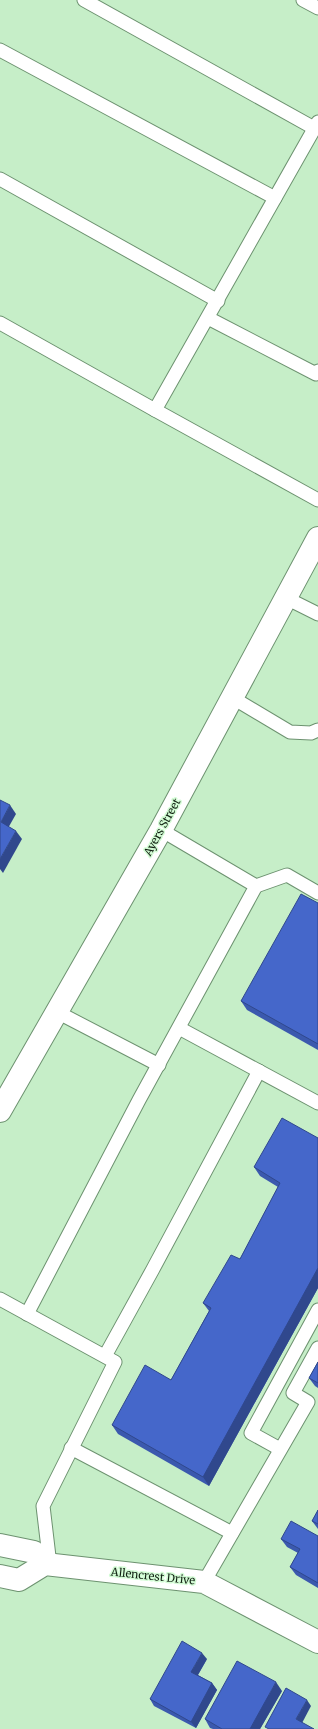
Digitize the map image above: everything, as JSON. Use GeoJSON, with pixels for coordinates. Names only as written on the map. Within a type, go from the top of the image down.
{"type":"FeatureCollection","features":[{"type":"Feature","properties":{"kind":"main road","name":"Ayers Street"},"geometry":{"type":"LineString","coordinates":[[0,1112],[161,830],[318,538]]}},
{"type":"Feature","properties":{"kind":"main road"},"geometry":{"type":"LineString","coordinates":[[0,1545],[34,1552],[48,1565],[19,1580],[0,1576]]}},
{"type":"Feature","properties":{"kind":"main road","name":"Allencrest Drive"},"geometry":{"type":"LineString","coordinates":[[48,1565],[204,1582],[318,1642]]}},
{"type":"Feature","properties":{"kind":"lane"},"geometry":{"type":"LineString","coordinates":[[84,0],[316,125],[155,410]]}},
{"type":"Feature","properties":{"kind":"lane"},"geometry":{"type":"LineString","coordinates":[[303,0],[318,8]]}},
{"type":"Feature","properties":{"kind":"lane"},"geometry":{"type":"LineString","coordinates":[[0,50],[275,198]]}},
{"type":"Feature","properties":{"kind":"lane"},"geometry":{"type":"LineString","coordinates":[[0,179],[218,300]]}},
{"type":"Feature","properties":{"kind":"lane"},"geometry":{"type":"LineString","coordinates":[[208,318],[316,374],[318,371]]}},
{"type":"Feature","properties":{"kind":"lane"},"geometry":{"type":"LineString","coordinates":[[0,323],[318,500]]}},
{"type":"Feature","properties":{"kind":"lane"},"geometry":{"type":"LineString","coordinates":[[286,598],[318,614]]}},
{"type":"Feature","properties":{"kind":"lane"},"geometry":{"type":"LineString","coordinates":[[232,698],[290,732],[311,733],[318,730]]}},
{"type":"Feature","properties":{"kind":"lane"},"geometry":{"type":"LineString","coordinates":[[161,830],[256,886]]}},
{"type":"Feature","properties":{"kind":"lane"},"geometry":{"type":"LineString","coordinates":[[27,1314],[72,1225],[256,886],[287,875],[318,893]]}},
{"type":"Feature","properties":{"kind":"lane"},"geometry":{"type":"LineString","coordinates":[[57,1012],[159,1065]]}},
{"type":"Feature","properties":{"kind":"lane"},"geometry":{"type":"LineString","coordinates":[[179,1028],[318,1103]]}},
{"type":"Feature","properties":{"kind":"lane"},"geometry":{"type":"LineString","coordinates":[[105,1356],[259,1071]]}},
{"type":"Feature","properties":{"kind":"lane"},"geometry":{"type":"LineString","coordinates":[[0,1299],[115,1362],[43,1506],[48,1565]]}},
{"type":"Feature","properties":{"kind":"lane"},"geometry":{"type":"LineString","coordinates":[[280,1449],[251,1433],[318,1310]]}},
{"type":"Feature","properties":{"kind":"lane"},"geometry":{"type":"LineString","coordinates":[[204,1582],[280,1449],[313,1405],[293,1393],[318,1348]]}},
{"type":"Feature","properties":{"kind":"lane"},"geometry":{"type":"LineString","coordinates":[[71,1448],[232,1532]]}},
{"type":"Feature","properties":{"kind":"building"},"geometry":{"type":"Polygon","coordinates":[[[0,800],[10,805],[1,822],[16,831],[0,859],[0,800]]]}},
{"type":"Feature","properties":{"kind":"building"},"geometry":{"type":"Polygon","coordinates":[[[301,894],[318,903],[318,1044],[241,1001],[301,894]]]}},
{"type":"Feature","properties":{"kind":"building"},"geometry":{"type":"Polygon","coordinates":[[[282,1118],[318,1138],[318,1268],[203,1477],[112,1425],[145,1365],[171,1380],[211,1308],[203,1303],[231,1255],[240,1259],[280,1183],[254,1167],[282,1118]]]}},
{"type":"Feature","properties":{"kind":"building"},"geometry":{"type":"Polygon","coordinates":[[[318,1362],[318,1383],[309,1378],[318,1362]]]}},
{"type":"Feature","properties":{"kind":"building"},"geometry":{"type":"Polygon","coordinates":[[[318,1510],[318,1524],[312,1521],[318,1510]]]}},
{"type":"Feature","properties":{"kind":"building"},"geometry":{"type":"Polygon","coordinates":[[[291,1521],[318,1536],[318,1583],[290,1567],[300,1549],[281,1539],[291,1521]]]}},
{"type":"Feature","properties":{"kind":"building"},"geometry":{"type":"Polygon","coordinates":[[[182,1641],[202,1653],[191,1672],[212,1683],[191,1722],[150,1699],[182,1641]]]}},
{"type":"Feature","properties":{"kind":"building"},"geometry":{"type":"Polygon","coordinates":[[[237,1661],[276,1682],[250,1729],[222,1729],[205,1719],[237,1661]]]}},
{"type":"Feature","properties":{"kind":"building"},"geometry":{"type":"Polygon","coordinates":[[[286,1688],[307,1700],[296,1719],[314,1729],[269,1729],[265,1727],[286,1688]]]}}]}
